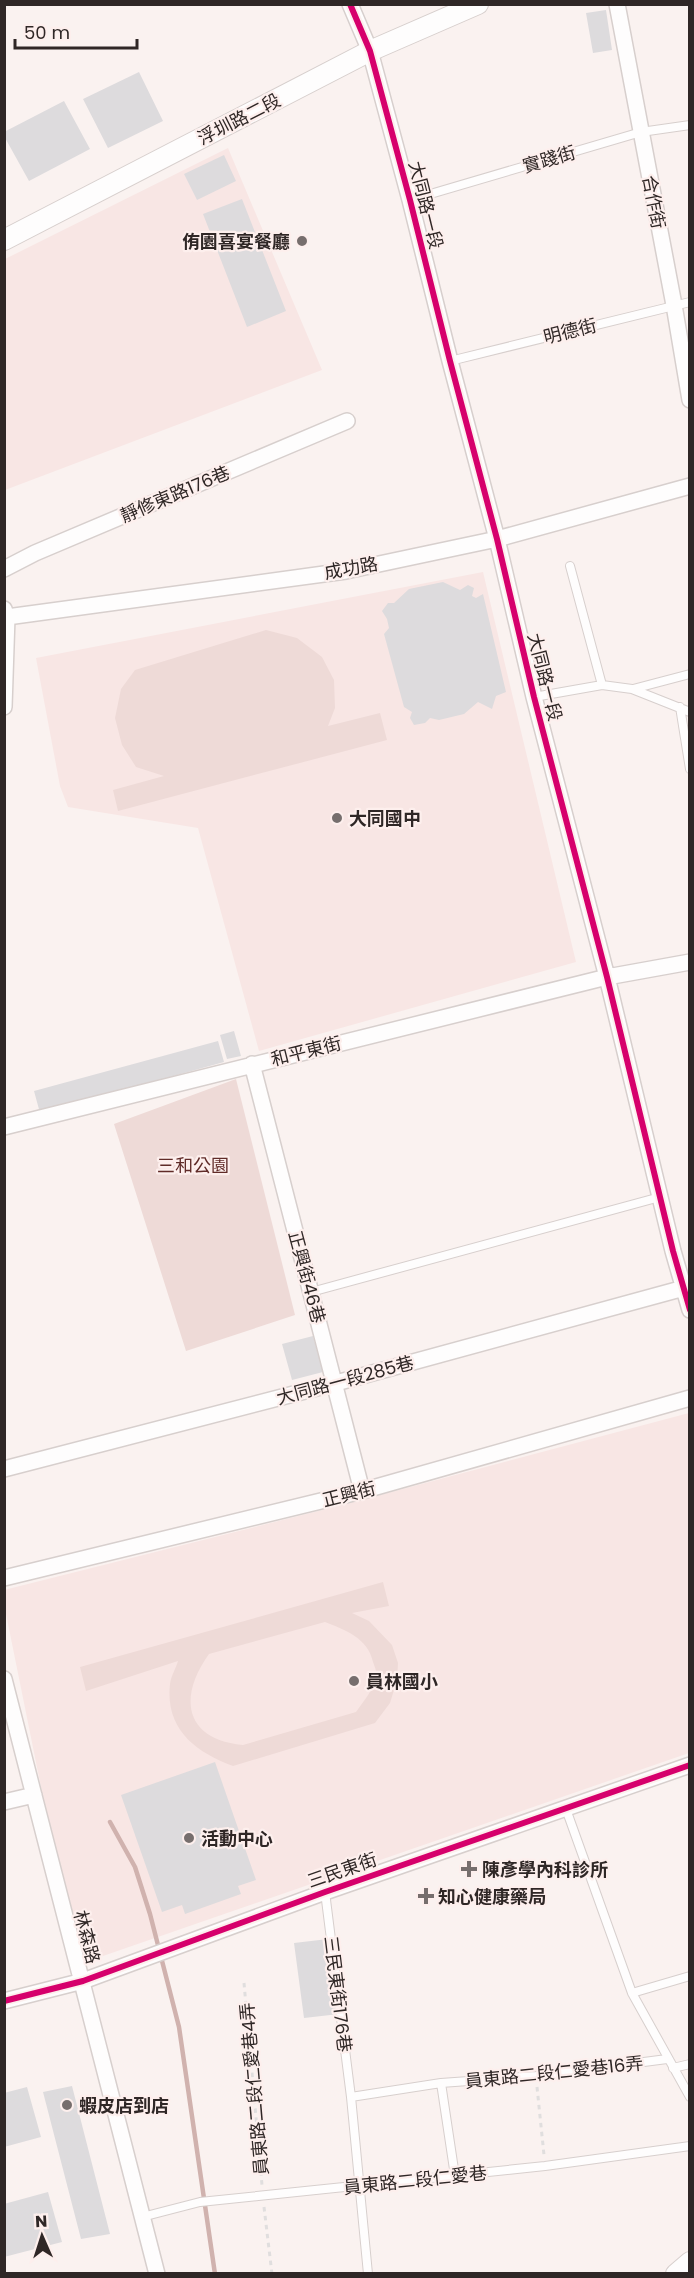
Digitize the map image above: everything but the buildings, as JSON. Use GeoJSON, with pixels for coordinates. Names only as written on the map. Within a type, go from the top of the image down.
{"type":"FeatureCollection","features":[{"type":"Feature","properties":{"kind":"street","name":"大同路一段"},"geometry":{"type":"LineString","coordinates":[[350,4],[370,51],[410,200],[690,1310]]}},
{"type":"Feature","properties":{"kind":"street","name":"浮圳路二段"},"geometry":{"type":"LineString","coordinates":[[4,240],[370,51],[478,4]]}},
{"type":"Feature","properties":{"kind":"street","name":"合作街"},"geometry":{"type":"LineString","coordinates":[[617,4],[690,400]]}},
{"type":"Feature","properties":{"kind":"street","name":"靜修東路176巷"},"geometry":{"type":"LineString","coordinates":[[4,569],[35,553],[346,421]]}},
{"type":"Feature","properties":{"kind":"street","name":"成功路"},"geometry":{"type":"LineString","coordinates":[[6,613],[346,571],[497,539],[690,486]]}},
{"type":"Feature","properties":{"kind":"street"},"geometry":{"type":"LineString","coordinates":[[5,700],[6,613]]}},
{"type":"Feature","properties":{"kind":"street","name":"和平東街"},"geometry":{"type":"LineString","coordinates":[[4,1127],[607,977],[690,962]]}},
{"type":"Feature","properties":{"kind":"street","name":"正興街46巷"},"geometry":{"type":"LineString","coordinates":[[252,1064],[363,1491]]}},
{"type":"Feature","properties":{"kind":"street","name":"大同路一段285巷"},"geometry":{"type":"LineString","coordinates":[[4,1469],[336,1383],[684,1288]]}},
{"type":"Feature","properties":{"kind":"street","name":"正興街"},"geometry":{"type":"LineString","coordinates":[[4,1578],[363,1491],[690,1398]]}},
{"type":"Feature","properties":{"kind":"street","name":"林森路"},"geometry":{"type":"LineString","coordinates":[[4,1679],[156,2274]]}},
{"type":"Feature","properties":{"kind":"street","name":"三民東街"},"geometry":{"type":"LineString","coordinates":[[4,2001],[83,1981],[325,1892],[690,1765]]}},
{"type":"Feature","properties":{"kind":"street"},"geometry":{"type":"LineString","coordinates":[[4,1802],[34,1795]]}},
{"type":"Feature","properties":{"kind":"street"},"geometry":{"type":"LineString","coordinates":[[676,2274],[690,2262]]}},
{"type":"Feature","properties":{"kind":"lane","name":"實踐街"},"geometry":{"type":"LineString","coordinates":[[410,200],[641,132],[690,125]]}},
{"type":"Feature","properties":{"kind":"lane","name":"明德街"},"geometry":{"type":"LineString","coordinates":[[450,361],[690,302]]}},
{"type":"Feature","properties":{"kind":"lane"},"geometry":{"type":"LineString","coordinates":[[570,566],[602,685]]}},
{"type":"Feature","properties":{"kind":"lane"},"geometry":{"type":"LineString","coordinates":[[632,689],[690,674]]}},
{"type":"Feature","properties":{"kind":"lane"},"geometry":{"type":"LineString","coordinates":[[534,697],[602,685],[632,689],[690,712]]}},
{"type":"Feature","properties":{"kind":"lane"},"geometry":{"type":"LineString","coordinates":[[680,708],[690,769]]}},
{"type":"Feature","properties":{"kind":"lane"},"geometry":{"type":"LineString","coordinates":[[311,1292],[660,1197]]}},
{"type":"Feature","properties":{"kind":"lane"},"geometry":{"type":"LineString","coordinates":[[566,1809],[632,1993],[690,2097]]}},
{"type":"Feature","properties":{"kind":"lane","name":"三民東街176巷"},"geometry":{"type":"LineString","coordinates":[[325,1892],[351,2097],[368,2274]]}},
{"type":"Feature","properties":{"kind":"lane"},"geometry":{"type":"LineString","coordinates":[[632,1993],[690,1976]]}},
{"type":"Feature","properties":{"kind":"lane","name":"員東路二段仁愛巷16弄"},"geometry":{"type":"LineString","coordinates":[[351,2097],[441,2083],[536,2076],[667,2059]]}},
{"type":"Feature","properties":{"kind":"lane"},"geometry":{"type":"LineString","coordinates":[[673,2068],[690,2064]]}},
{"type":"Feature","properties":{"kind":"lane"},"geometry":{"type":"LineString","coordinates":[[441,2083],[455,2176]]}},
{"type":"Feature","properties":{"kind":"lane","name":"員東路二段仁愛巷"},"geometry":{"type":"LineString","coordinates":[[141,2217],[200,2202],[545,2166],[690,2146]]}},
{"type":"Feature","properties":{"kind":"path"},"geometry":{"type":"LineString","coordinates":[[536,2076],[545,2166]]}},
{"type":"Feature","properties":{"kind":"shaded area"},"geometry":{"type":"Polygon","coordinates":[[[228,148],[322,370],[5,490],[5,259],[228,148]]]}},
{"type":"Feature","properties":{"kind":"shaded area","name":"大同國中"},"geometry":{"type":"Polygon","coordinates":[[[483,572],[576,962],[259,1051],[198,828],[68,807],[60,786],[36,658],[483,572]]]}},
{"type":"Feature","properties":{"kind":"shaded area","name":"員林國小"},"geometry":{"type":"Polygon","coordinates":[[[689,1413],[689,1753],[77,1965],[5,1609],[4,1590],[354,1502],[689,1413]]]}},
{"type":"Feature","properties":{"kind":"green space"},"geometry":{"type":"Polygon","coordinates":[[[266,630],[297,638],[322,657],[334,680],[335,708],[328,726],[380,713],[387,740],[118,811],[113,790],[164,776],[136,767],[122,745],[115,718],[121,689],[135,670],[266,630]]]}},
{"type":"Feature","properties":{"kind":"green space","name":"三和公園"},"geometry":{"type":"Polygon","coordinates":[[[236,1079],[295,1315],[186,1351],[114,1124],[236,1079]]]}},
{"type":"Feature","properties":{"kind":"green space"},"geometry":{"type":"Polygon","coordinates":[[[383,1582],[389,1606],[352,1613],[369,1621],[392,1645],[398,1663],[397,1680],[390,1703],[375,1723],[233,1766],[206,1754],[195,1746],[178,1726],[172,1714],[170,1700],[171,1681],[178,1661],[86,1691],[80,1667],[383,1582]],[[325,1622],[209,1654],[193,1686],[192,1713],[198,1725],[208,1734],[223,1741],[243,1745],[356,1712],[373,1685],[376,1670],[370,1654],[361,1641],[348,1632],[325,1622]]]}},
{"type":"Feature","properties":{"kind":"waterway"},"geometry":{"type":"LineString","coordinates":[[110,1822],[135,1867],[150,1914],[179,2027],[215,2274]]}},
{"type":"Feature","properties":{"kind":"cycle path"},"geometry":{"type":"LineString","coordinates":[[350,4],[370,51],[410,200],[497,539],[534,697],[607,977],[673,1251],[690,1310]]}},
{"type":"Feature","properties":{"kind":"cycle path"},"geometry":{"type":"LineString","coordinates":[[4,2001],[83,1981],[325,1892],[690,1765]]}},
{"type":"Feature","properties":{"kind":"place","name":"侑園喜宴餐廳"},"geometry":{"type":"Point","coordinates":[302,241]}},
{"type":"Feature","properties":{"kind":"place","name":"大同國中"},"geometry":{"type":"Point","coordinates":[337,818]}},
{"type":"Feature","properties":{"kind":"place","name":"員林國小"},"geometry":{"type":"Point","coordinates":[354,1681]}},
{"type":"Feature","properties":{"kind":"place","name":"活動中心"},"geometry":{"type":"Point","coordinates":[189,1838]}},
{"type":"Feature","properties":{"kind":"place","name":"陳彥學內科診所"},"geometry":{"type":"Point","coordinates":[469,1869]}},
{"type":"Feature","properties":{"kind":"place","name":"知心健康藥局"},"geometry":{"type":"Point","coordinates":[426,1896]}},
{"type":"Feature","properties":{"kind":"place","name":"蝦皮店到店"},"geometry":{"type":"Point","coordinates":[67,2105]}}]}
